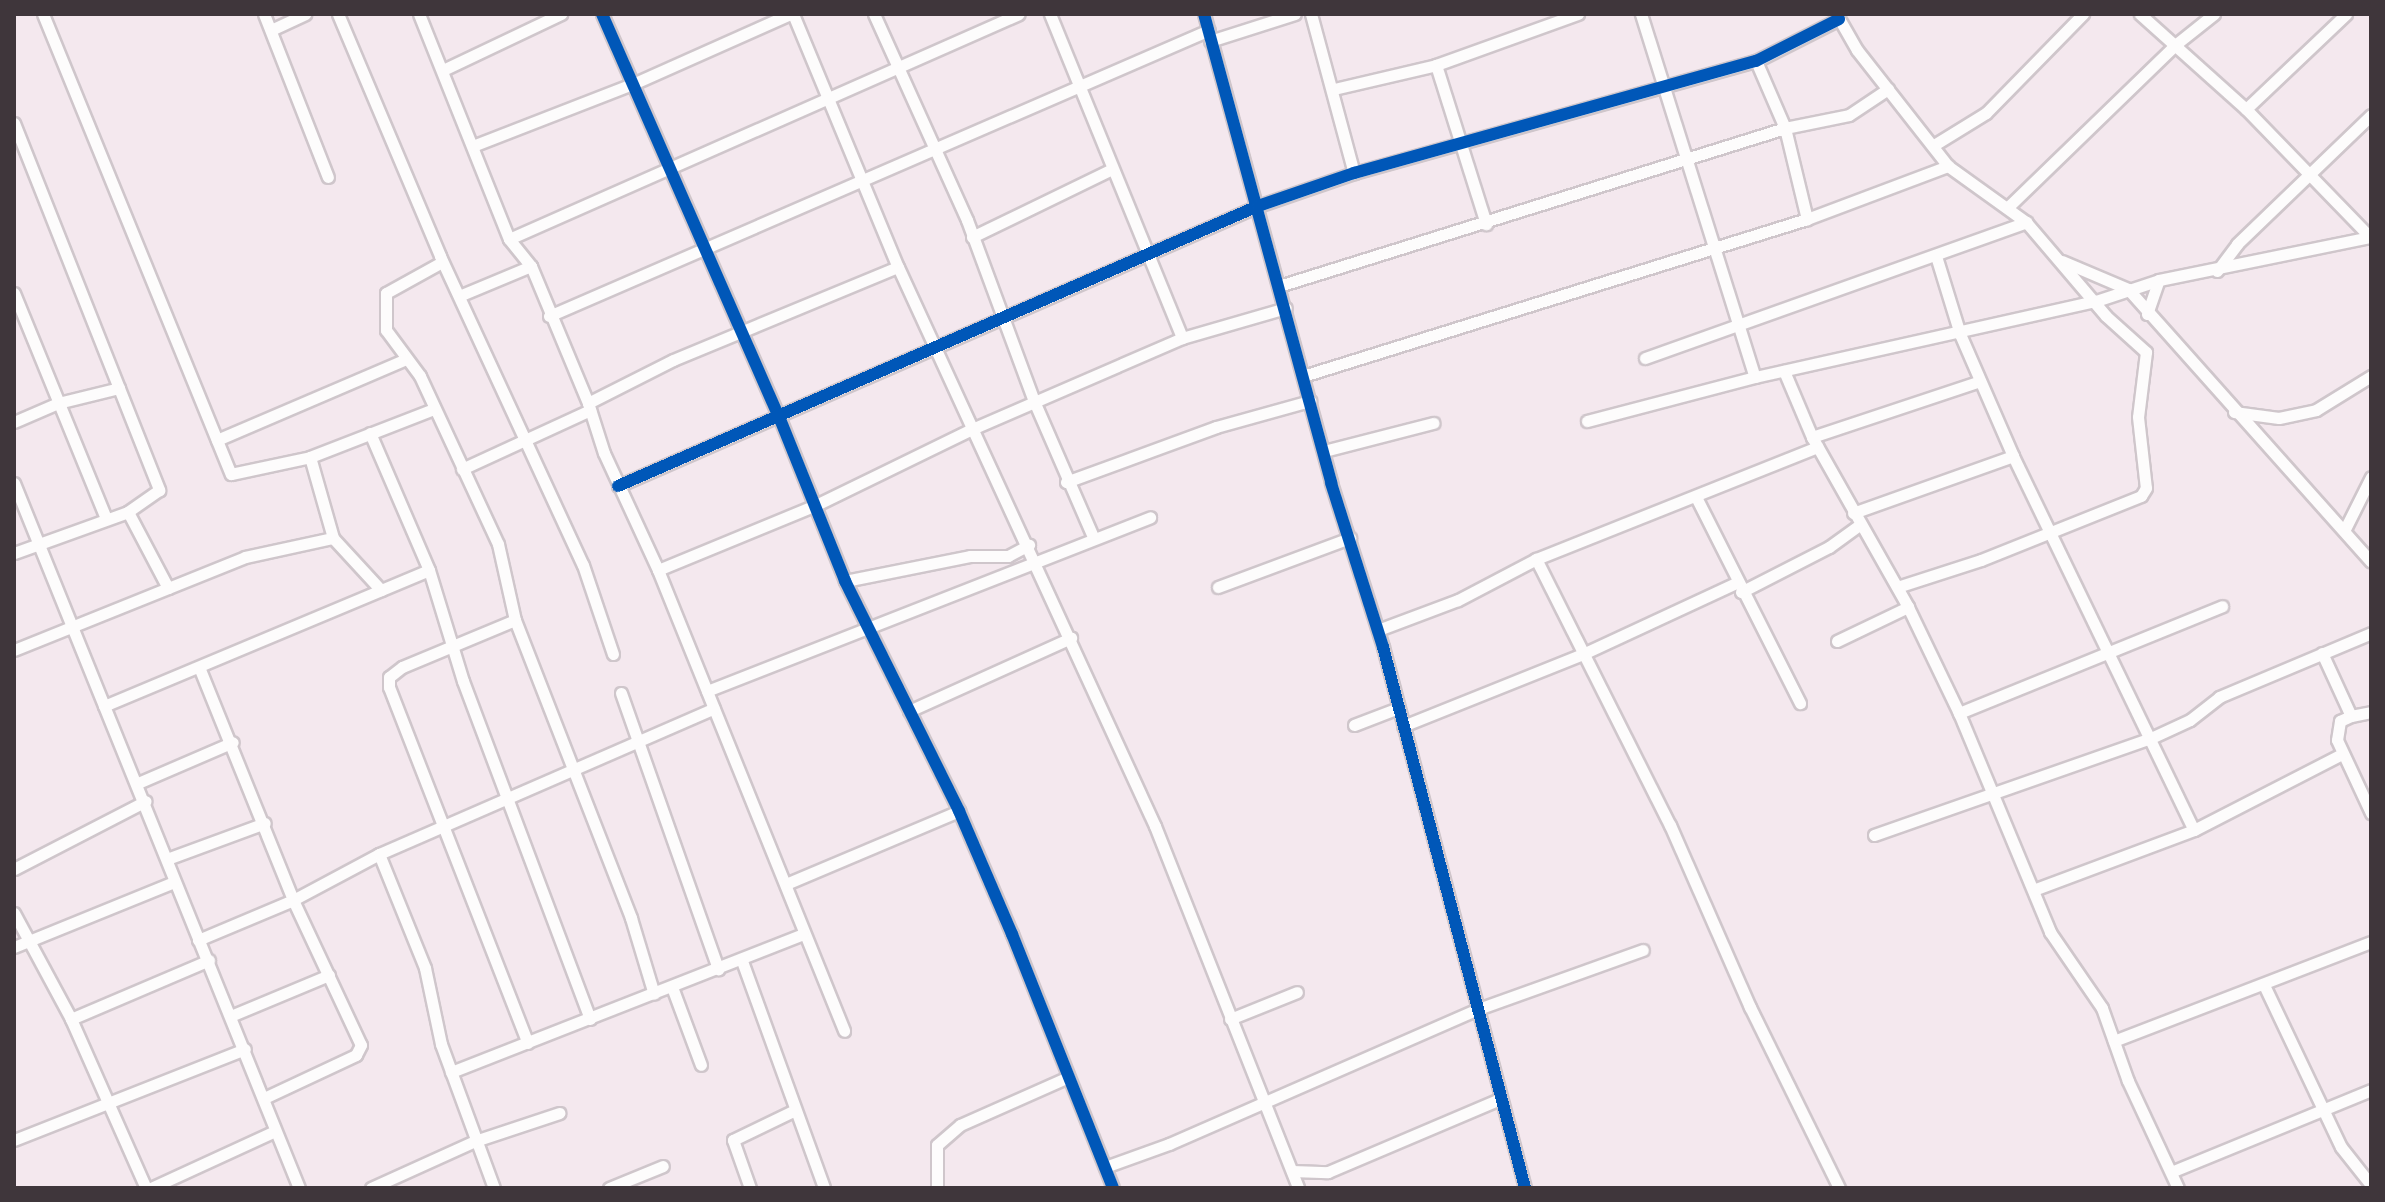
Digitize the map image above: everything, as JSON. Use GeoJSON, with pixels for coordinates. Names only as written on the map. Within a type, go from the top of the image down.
{"type":"FeatureCollection","features":[{"type":"Feature","properties":{"kind":"street"},"geometry":{"type":"LineString","coordinates":[[43,14],[233,476],[310,457],[434,409]]}},
{"type":"Feature","properties":{"kind":"street"},"geometry":{"type":"LineString","coordinates":[[264,14],[328,177]]}},
{"type":"Feature","properties":{"kind":"street"},"geometry":{"type":"LineString","coordinates":[[271,30],[305,14]]}},
{"type":"Feature","properties":{"kind":"street"},"geometry":{"type":"LineString","coordinates":[[338,14],[442,262],[583,565],[613,654]]}},
{"type":"Feature","properties":{"kind":"street"},"geometry":{"type":"LineString","coordinates":[[419,14],[509,239],[531,266],[549,316],[589,406],[618,486],[658,570],[844,1031]]}},
{"type":"Feature","properties":{"kind":"street"},"geometry":{"type":"LineString","coordinates":[[443,70],[561,14]]}},
{"type":"Feature","properties":{"kind":"street"},"geometry":{"type":"LineString","coordinates":[[602,14],[635,83],[668,168],[778,414],[845,581],[959,811],[1027,967],[1066,1078],[1113,1188]]}},
{"type":"Feature","properties":{"kind":"street"},"geometry":{"type":"LineString","coordinates":[[473,146],[635,83],[792,14],[898,267],[1029,545],[1176,876],[1298,1188]]}},
{"type":"Feature","properties":{"kind":"street"},"geometry":{"type":"LineString","coordinates":[[874,14],[972,237],[1066,482],[1093,537]]}},
{"type":"Feature","properties":{"kind":"street"},"geometry":{"type":"LineString","coordinates":[[509,239],[1019,14]]}},
{"type":"Feature","properties":{"kind":"street"},"geometry":{"type":"LineString","coordinates":[[1050,14],[1076,86],[1150,255],[1182,338]]}},
{"type":"Feature","properties":{"kind":"street"},"geometry":{"type":"LineString","coordinates":[[1204,14],[1324,451],[1378,630],[1396,709],[1525,1188]]}},
{"type":"Feature","properties":{"kind":"street"},"geometry":{"type":"LineString","coordinates":[[549,316],[934,152],[1076,86],[1209,36],[1295,14]]}},
{"type":"Feature","properties":{"kind":"street"},"geometry":{"type":"LineString","coordinates":[[1311,14],[1334,89],[1354,173]]}},
{"type":"Feature","properties":{"kind":"street"},"geometry":{"type":"LineString","coordinates":[[1334,89],[1436,65],[1578,14]]}},
{"type":"Feature","properties":{"kind":"street"},"geometry":{"type":"LineString","coordinates":[[1641,14],[1710,245],[1755,377]]}},
{"type":"Feature","properties":{"kind":"street"},"geometry":{"type":"LineString","coordinates":[[1934,145],[1986,113],[2083,14]]}},
{"type":"Feature","properties":{"kind":"street"},"geometry":{"type":"LineString","coordinates":[[2140,14],[2246,109],[2371,237]]}},
{"type":"Feature","properties":{"kind":"street"},"geometry":{"type":"LineString","coordinates":[[2007,208],[2175,45],[2214,14]]}},
{"type":"Feature","properties":{"kind":"street"},"geometry":{"type":"LineString","coordinates":[[2246,109],[2346,14]]}},
{"type":"Feature","properties":{"kind":"street"},"geometry":{"type":"LineString","coordinates":[[618,486],[778,414],[938,348],[1000,316],[1150,255],[1258,206],[1354,173],[1461,146],[1756,61],[1838,16],[1888,89],[1948,166],[2026,222],[2146,352],[2138,417],[2146,488],[2141,496],[1897,587]]}},
{"type":"Feature","properties":{"kind":"street"},"geometry":{"type":"LineString","coordinates":[[1756,61],[1785,128],[1807,219]]}},
{"type":"Feature","properties":{"kind":"street"},"geometry":{"type":"LineString","coordinates":[[1436,65],[1486,224]]}},
{"type":"Feature","properties":{"kind":"street"},"geometry":{"type":"LineString","coordinates":[[1279,286],[1486,224],[1785,128],[1849,115],[1888,89]]}},
{"type":"Feature","properties":{"kind":"street"},"geometry":{"type":"LineString","coordinates":[[2217,271],[2309,173],[2371,115]]}},
{"type":"Feature","properties":{"kind":"street"},"geometry":{"type":"LineString","coordinates":[[14,123],[159,486],[153,498],[128,512],[14,553]]}},
{"type":"Feature","properties":{"kind":"street"},"geometry":{"type":"LineString","coordinates":[[1303,376],[1710,245],[1807,219],[1948,166]]}},
{"type":"Feature","properties":{"kind":"street"},"geometry":{"type":"LineString","coordinates":[[972,237],[1112,169]]}},
{"type":"Feature","properties":{"kind":"street"},"geometry":{"type":"LineString","coordinates":[[1645,358],[1738,322],[1936,256],[2026,222]]}},
{"type":"Feature","properties":{"kind":"street"},"geometry":{"type":"LineString","coordinates":[[1587,421],[1755,377],[1960,334],[2096,301],[2159,280],[2217,271],[2371,237]]}},
{"type":"Feature","properties":{"kind":"street"},"geometry":{"type":"LineString","coordinates":[[1936,256],[1960,334],[2013,456],[2052,531],[2194,830]]}},
{"type":"Feature","properties":{"kind":"street"},"geometry":{"type":"LineString","coordinates":[[2061,260],[2128,289],[2149,317],[2345,529],[2371,562]]}},
{"type":"Feature","properties":{"kind":"street"},"geometry":{"type":"LineString","coordinates":[[442,262],[393,286],[383,300],[386,330],[434,409],[498,544],[515,620],[575,769],[654,994]]}},
{"type":"Feature","properties":{"kind":"street"},"geometry":{"type":"LineString","coordinates":[[459,296],[531,266]]}},
{"type":"Feature","properties":{"kind":"street"},"geometry":{"type":"LineString","coordinates":[[462,469],[526,440],[741,330],[898,267]]}},
{"type":"Feature","properties":{"kind":"street"},"geometry":{"type":"LineString","coordinates":[[2128,334],[2149,317],[2159,280]]}},
{"type":"Feature","properties":{"kind":"street"},"geometry":{"type":"LineString","coordinates":[[14,293],[106,519]]}},
{"type":"Feature","properties":{"kind":"street"},"geometry":{"type":"LineString","coordinates":[[658,570],[816,505],[972,429],[1182,338],[1286,308]]}},
{"type":"Feature","properties":{"kind":"street"},"geometry":{"type":"LineString","coordinates":[[217,440],[406,359]]}},
{"type":"Feature","properties":{"kind":"street"},"geometry":{"type":"LineString","coordinates":[[1784,371],[1815,442],[1908,607],[1959,713],[2036,889],[2050,932],[2102,1008],[2178,1188]]}},
{"type":"Feature","properties":{"kind":"street"},"geometry":{"type":"LineString","coordinates":[[2234,412],[2279,418],[2316,410],[2371,376]]}},
{"type":"Feature","properties":{"kind":"street"},"geometry":{"type":"LineString","coordinates":[[1378,630],[1470,595],[1536,559],[1696,497],[1815,442],[1980,381]]}},
{"type":"Feature","properties":{"kind":"street"},"geometry":{"type":"LineString","coordinates":[[14,422],[58,403],[119,388]]}},
{"type":"Feature","properties":{"kind":"street"},"geometry":{"type":"LineString","coordinates":[[1066,482],[1216,427],[1310,401]]}},
{"type":"Feature","properties":{"kind":"street"},"geometry":{"type":"LineString","coordinates":[[1324,451],[1433,423]]}},
{"type":"Feature","properties":{"kind":"street"},"geometry":{"type":"LineString","coordinates":[[370,433],[429,570],[451,645],[590,1019]]}},
{"type":"Feature","properties":{"kind":"street"},"geometry":{"type":"LineString","coordinates":[[1853,513],[2013,456]]}},
{"type":"Feature","properties":{"kind":"street"},"geometry":{"type":"LineString","coordinates":[[310,457],[333,538],[381,590]]}},
{"type":"Feature","properties":{"kind":"street"},"geometry":{"type":"LineString","coordinates":[[2345,529],[2371,477]]}},
{"type":"Feature","properties":{"kind":"street"},"geometry":{"type":"LineString","coordinates":[[14,483],[35,544],[146,801],[174,882],[233,1015],[299,1188]]}},
{"type":"Feature","properties":{"kind":"street"},"geometry":{"type":"LineString","coordinates":[[1696,497],[1738,588],[1800,703]]}},
{"type":"Feature","properties":{"kind":"street"},"geometry":{"type":"LineString","coordinates":[[128,512],[168,588]]}},
{"type":"Feature","properties":{"kind":"street"},"geometry":{"type":"LineString","coordinates":[[707,691],[869,629],[1035,559],[1150,517]]}},
{"type":"Feature","properties":{"kind":"street"},"geometry":{"type":"LineString","coordinates":[[1403,726],[1738,588],[1829,547],[1861,524]]}},
{"type":"Feature","properties":{"kind":"street"},"geometry":{"type":"LineString","coordinates":[[14,650],[245,557],[333,538]]}},
{"type":"Feature","properties":{"kind":"street"},"geometry":{"type":"LineString","coordinates":[[1218,587],[1350,538]]}},
{"type":"Feature","properties":{"kind":"street"},"geometry":{"type":"LineString","coordinates":[[845,581],[970,556],[1008,556],[1029,545]]}},
{"type":"Feature","properties":{"kind":"street"},"geometry":{"type":"LineString","coordinates":[[1536,559],[1670,825],[1750,1007],[1839,1188]]}},
{"type":"Feature","properties":{"kind":"street"},"geometry":{"type":"LineString","coordinates":[[104,706],[429,570]]}},
{"type":"Feature","properties":{"kind":"street"},"geometry":{"type":"LineString","coordinates":[[1959,713],[2107,649],[2222,606]]}},
{"type":"Feature","properties":{"kind":"street"},"geometry":{"type":"LineString","coordinates":[[1837,641],[1908,607]]}},
{"type":"Feature","properties":{"kind":"street"},"geometry":{"type":"LineString","coordinates":[[515,620],[451,645],[389,677],[442,827],[528,1043]]}},
{"type":"Feature","properties":{"kind":"street"},"geometry":{"type":"LineString","coordinates":[[1874,835],[2151,738],[2190,720],[2219,697],[2371,633]]}},
{"type":"Feature","properties":{"kind":"street"},"geometry":{"type":"LineString","coordinates":[[909,711],[1071,638]]}},
{"type":"Feature","properties":{"kind":"street"},"geometry":{"type":"LineString","coordinates":[[2322,653],[2351,716]]}},
{"type":"Feature","properties":{"kind":"street"},"geometry":{"type":"LineString","coordinates":[[199,667],[233,742],[293,900],[360,1040],[359,1050],[264,1098]]}},
{"type":"Feature","properties":{"kind":"street"},"geometry":{"type":"LineString","coordinates":[[621,693],[718,969]]}},
{"type":"Feature","properties":{"kind":"street"},"geometry":{"type":"LineString","coordinates":[[198,940],[293,900],[379,854],[714,708]]}},
{"type":"Feature","properties":{"kind":"street"},"geometry":{"type":"LineString","coordinates":[[1354,725],[1396,709]]}},
{"type":"Feature","properties":{"kind":"street"},"geometry":{"type":"LineString","coordinates":[[2371,712],[2351,716],[2337,727],[2342,754],[2371,813]]}},
{"type":"Feature","properties":{"kind":"street"},"geometry":{"type":"LineString","coordinates":[[138,783],[233,742]]}},
{"type":"Feature","properties":{"kind":"street"},"geometry":{"type":"LineString","coordinates":[[2036,889],[2194,830],[2342,754]]}},
{"type":"Feature","properties":{"kind":"street"},"geometry":{"type":"LineString","coordinates":[[14,869],[146,801]]}},
{"type":"Feature","properties":{"kind":"street"},"geometry":{"type":"LineString","coordinates":[[786,884],[959,811]]}},
{"type":"Feature","properties":{"kind":"street"},"geometry":{"type":"LineString","coordinates":[[167,859],[265,823]]}},
{"type":"Feature","properties":{"kind":"street"},"geometry":{"type":"LineString","coordinates":[[379,854],[425,968],[451,1072],[494,1188]]}},
{"type":"Feature","properties":{"kind":"street"},"geometry":{"type":"LineString","coordinates":[[14,947],[174,882]]}},
{"type":"Feature","properties":{"kind":"street"},"geometry":{"type":"LineString","coordinates":[[14,913],[71,1019],[104,1103],[149,1188],[275,1131]]}},
{"type":"Feature","properties":{"kind":"street"},"geometry":{"type":"LineString","coordinates":[[451,1072],[742,961],[803,934]]}},
{"type":"Feature","properties":{"kind":"street"},"geometry":{"type":"LineString","coordinates":[[2114,1041],[2371,942]]}},
{"type":"Feature","properties":{"kind":"street"},"geometry":{"type":"LineString","coordinates":[[1105,1167],[1478,1009],[1643,950]]}},
{"type":"Feature","properties":{"kind":"street"},"geometry":{"type":"LineString","coordinates":[[71,1019],[209,960]]}},
{"type":"Feature","properties":{"kind":"street"},"geometry":{"type":"LineString","coordinates":[[742,961],[824,1188]]}},
{"type":"Feature","properties":{"kind":"street"},"geometry":{"type":"LineString","coordinates":[[233,1015],[329,975]]}},
{"type":"Feature","properties":{"kind":"street"},"geometry":{"type":"LineString","coordinates":[[2264,985],[2341,1147],[2371,1185]]}},
{"type":"Feature","properties":{"kind":"street"},"geometry":{"type":"LineString","coordinates":[[672,987],[701,1065]]}},
{"type":"Feature","properties":{"kind":"street"},"geometry":{"type":"LineString","coordinates":[[1230,1019],[1297,992]]}},
{"type":"Feature","properties":{"kind":"street"},"geometry":{"type":"LineString","coordinates":[[14,1140],[245,1049]]}},
{"type":"Feature","properties":{"kind":"street"},"geometry":{"type":"LineString","coordinates":[[937,1188],[937,1145],[960,1125],[1066,1078]]}},
{"type":"Feature","properties":{"kind":"street"},"geometry":{"type":"LineString","coordinates":[[2171,1172],[2371,1090]]}},
{"type":"Feature","properties":{"kind":"street"},"geometry":{"type":"LineString","coordinates":[[1292,1171],[1328,1172],[1500,1099]]}},
{"type":"Feature","properties":{"kind":"street"},"geometry":{"type":"LineString","coordinates":[[750,1188],[733,1140],[795,1110]]}},
{"type":"Feature","properties":{"kind":"street"},"geometry":{"type":"LineString","coordinates":[[371,1188],[475,1141],[559,1113]]}},
{"type":"Feature","properties":{"kind":"street"},"geometry":{"type":"LineString","coordinates":[[609,1188],[663,1166]]}},
{"type":"Feature","properties":{"kind":"cycle path"},"geometry":{"type":"LineString","coordinates":[[602,14],[778,414],[845,581],[959,811],[1012,934],[1113,1188]]}},
{"type":"Feature","properties":{"kind":"cycle path"},"geometry":{"type":"LineString","coordinates":[[1204,14],[1331,483],[1383,647],[1525,1188]]}},
{"type":"Feature","properties":{"kind":"cycle path"},"geometry":{"type":"LineString","coordinates":[[618,486],[1258,206],[1354,173],[1756,61],[1839,19]]}}]}
